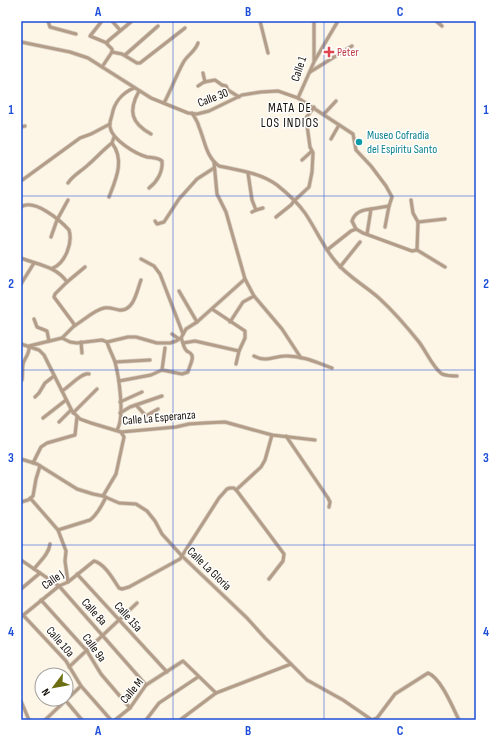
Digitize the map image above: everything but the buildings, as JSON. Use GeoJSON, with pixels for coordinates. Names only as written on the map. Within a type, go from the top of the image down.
{"type":"FeatureCollection","features":[{"type":"Feature","properties":{"kind":"street"},"geometry":{"type":"LineString","coordinates":[[48,21],[50,27],[76,34]]}},
{"type":"Feature","properties":{"kind":"street"},"geometry":{"type":"LineString","coordinates":[[102,21],[90,36],[107,43],[112,49],[112,52]]}},
{"type":"Feature","properties":{"kind":"street"},"geometry":{"type":"LineString","coordinates":[[112,21],[120,30]]}},
{"type":"Feature","properties":{"kind":"street"},"geometry":{"type":"LineString","coordinates":[[107,43],[132,21]]}},
{"type":"Feature","properties":{"kind":"street"},"geometry":{"type":"LineString","coordinates":[[260,21],[260,26],[268,53]]}},
{"type":"Feature","properties":{"kind":"street","name":"Calle 1"},"geometry":{"type":"LineString","coordinates":[[298,98],[314,62],[314,21]]}},
{"type":"Feature","properties":{"kind":"street"},"geometry":{"type":"LineString","coordinates":[[314,62],[338,21]]}},
{"type":"Feature","properties":{"kind":"street"},"geometry":{"type":"LineString","coordinates":[[436,21],[442,26]]}},
{"type":"Feature","properties":{"kind":"street"},"geometry":{"type":"LineString","coordinates":[[125,55],[158,26]]}},
{"type":"Feature","properties":{"kind":"street"},"geometry":{"type":"LineString","coordinates":[[112,52],[125,55],[137,63],[140,63],[184,28]]}},
{"type":"Feature","properties":{"kind":"street","name":"Calle 30"},"geometry":{"type":"LineString","coordinates":[[21,42],[80,55],[102,67],[150,98],[192,113],[197,114],[209,112],[239,97],[261,92],[274,91],[298,98],[314,107],[353,134],[356,150],[371,166],[392,196],[389,206]]}},
{"type":"Feature","properties":{"kind":"street"},"geometry":{"type":"LineString","coordinates":[[164,103],[171,92],[183,62],[194,51],[198,43]]}},
{"type":"Feature","properties":{"kind":"street"},"geometry":{"type":"LineString","coordinates":[[309,73],[352,46]]}},
{"type":"Feature","properties":{"kind":"street"},"geometry":{"type":"LineString","coordinates":[[102,67],[112,52]]}},
{"type":"Feature","properties":{"kind":"street"},"geometry":{"type":"LineString","coordinates":[[203,73],[205,82]]}},
{"type":"Feature","properties":{"kind":"street"},"geometry":{"type":"LineString","coordinates":[[198,86],[205,82],[215,80],[226,86],[228,90],[239,97]]}},
{"type":"Feature","properties":{"kind":"street"},"geometry":{"type":"LineString","coordinates":[[134,88],[124,94],[113,107],[110,129],[114,136],[137,153],[147,157],[155,157],[162,161],[160,175],[156,182],[149,188]]}},
{"type":"Feature","properties":{"kind":"street"},"geometry":{"type":"LineString","coordinates":[[139,91],[132,110],[133,116],[141,128],[151,134]]}},
{"type":"Feature","properties":{"kind":"street"},"geometry":{"type":"LineString","coordinates":[[324,114],[336,101]]}},
{"type":"Feature","properties":{"kind":"street"},"geometry":{"type":"LineString","coordinates":[[276,217],[291,205],[309,187],[312,172],[313,153],[308,141],[306,118],[314,107]]}},
{"type":"Feature","properties":{"kind":"street"},"geometry":{"type":"LineString","coordinates":[[192,113],[199,125],[207,150],[214,162],[220,166],[248,173],[270,181],[294,201],[304,212],[327,250],[340,267],[350,276],[364,284],[380,298],[420,344],[438,371],[447,376],[457,376]]}},
{"type":"Feature","properties":{"kind":"street"},"geometry":{"type":"LineString","coordinates":[[21,181],[80,138],[110,124]]}},
{"type":"Feature","properties":{"kind":"street"},"geometry":{"type":"LineString","coordinates":[[331,139],[340,125]]}},
{"type":"Feature","properties":{"kind":"street"},"geometry":{"type":"LineString","coordinates":[[68,183],[72,177],[86,167],[101,151],[112,143],[114,136]]}},
{"type":"Feature","properties":{"kind":"street"},"geometry":{"type":"LineString","coordinates":[[109,196],[119,171],[116,148],[112,143]]}},
{"type":"Feature","properties":{"kind":"street"},"geometry":{"type":"LineString","coordinates":[[302,160],[312,151]]}},
{"type":"Feature","properties":{"kind":"street"},"geometry":{"type":"LineString","coordinates":[[214,162],[217,194],[226,212],[246,279],[254,296],[282,329],[301,358]]}},
{"type":"Feature","properties":{"kind":"street"},"geometry":{"type":"LineString","coordinates":[[155,222],[157,224],[164,222],[179,199],[197,179],[214,168]]}},
{"type":"Feature","properties":{"kind":"street"},"geometry":{"type":"LineString","coordinates":[[248,173],[252,200],[256,210]]}},
{"type":"Feature","properties":{"kind":"street"},"geometry":{"type":"LineString","coordinates":[[51,237],[57,220],[68,200]]}},
{"type":"Feature","properties":{"kind":"street"},"geometry":{"type":"LineString","coordinates":[[411,200],[413,212],[418,222],[417,250]]}},
{"type":"Feature","properties":{"kind":"street"},"geometry":{"type":"LineString","coordinates":[[21,207],[24,205],[36,205],[69,230],[71,240],[58,266],[53,268]]}},
{"type":"Feature","properties":{"kind":"street"},"geometry":{"type":"LineString","coordinates":[[385,227],[389,206],[360,212],[356,214],[352,221],[356,229],[412,250],[417,250],[445,267]]}},
{"type":"Feature","properties":{"kind":"street"},"geometry":{"type":"LineString","coordinates":[[252,212],[263,208]]}},
{"type":"Feature","properties":{"kind":"street"},"geometry":{"type":"LineString","coordinates":[[367,234],[371,209]]}},
{"type":"Feature","properties":{"kind":"street"},"geometry":{"type":"LineString","coordinates":[[418,222],[444,219]]}},
{"type":"Feature","properties":{"kind":"street"},"geometry":{"type":"LineString","coordinates":[[327,250],[356,229]]}},
{"type":"Feature","properties":{"kind":"street"},"geometry":{"type":"LineString","coordinates":[[340,267],[360,242]]}},
{"type":"Feature","properties":{"kind":"street"},"geometry":{"type":"LineString","coordinates":[[21,258],[53,268],[61,274],[67,282]]}},
{"type":"Feature","properties":{"kind":"street"},"geometry":{"type":"LineString","coordinates":[[141,259],[154,266],[160,274],[183,334]]}},
{"type":"Feature","properties":{"kind":"street"},"geometry":{"type":"LineString","coordinates":[[21,284],[34,263]]}},
{"type":"Feature","properties":{"kind":"street"},"geometry":{"type":"LineString","coordinates":[[74,326],[69,316],[54,297],[55,294],[67,282],[85,267]]}},
{"type":"Feature","properties":{"kind":"street"},"geometry":{"type":"LineString","coordinates":[[62,338],[70,342],[102,340],[107,342],[128,337],[164,344],[173,343],[180,338],[186,329],[197,322],[246,279]]}},
{"type":"Feature","properties":{"kind":"street"},"geometry":{"type":"LineString","coordinates":[[22,380],[22,367],[29,351],[28,346],[62,338],[74,326],[101,309],[127,309],[133,302],[141,280]]}},
{"type":"Feature","properties":{"kind":"street"},"geometry":{"type":"LineString","coordinates":[[179,291],[197,322]]}},
{"type":"Feature","properties":{"kind":"street"},"geometry":{"type":"LineString","coordinates":[[230,322],[243,302],[254,296]]}},
{"type":"Feature","properties":{"kind":"street"},"geometry":{"type":"LineString","coordinates":[[212,309],[243,329],[246,333],[236,364]]}},
{"type":"Feature","properties":{"kind":"street"},"geometry":{"type":"LineString","coordinates":[[34,319],[37,327],[46,332],[49,341]]}},
{"type":"Feature","properties":{"kind":"street"},"geometry":{"type":"LineString","coordinates":[[119,381],[151,375],[162,370],[182,374],[187,373],[193,359],[191,353],[185,350],[180,338],[172,334]]}},
{"type":"Feature","properties":{"kind":"street"},"geometry":{"type":"LineString","coordinates":[[183,343],[195,341],[239,351]]}},
{"type":"Feature","properties":{"kind":"street"},"geometry":{"type":"LineString","coordinates":[[80,342],[82,354]]}},
{"type":"Feature","properties":{"kind":"street"},"geometry":{"type":"LineString","coordinates":[[107,342],[115,362],[119,381],[120,424],[117,430]]}},
{"type":"Feature","properties":{"kind":"street","name":"Calle La Esperanza"},"geometry":{"type":"LineString","coordinates":[[21,344],[39,350],[44,355],[72,412],[92,423],[121,432],[176,428],[189,424],[225,422],[272,435],[316,440]]}},
{"type":"Feature","properties":{"kind":"street"},"geometry":{"type":"LineString","coordinates":[[162,370],[165,348]]}},
{"type":"Feature","properties":{"kind":"street"},"geometry":{"type":"LineString","coordinates":[[254,356],[261,359],[286,356],[301,358],[332,368]]}},
{"type":"Feature","properties":{"kind":"street"},"geometry":{"type":"LineString","coordinates":[[115,362],[150,360]]}},
{"type":"Feature","properties":{"kind":"street"},"geometry":{"type":"LineString","coordinates":[[62,391],[82,375],[86,373],[89,374]]}},
{"type":"Feature","properties":{"kind":"street"},"geometry":{"type":"LineString","coordinates":[[35,397],[45,384],[54,376]]}},
{"type":"Feature","properties":{"kind":"street"},"geometry":{"type":"LineString","coordinates":[[59,422],[97,389]]}},
{"type":"Feature","properties":{"kind":"street"},"geometry":{"type":"LineString","coordinates":[[120,402],[142,392]]}},
{"type":"Feature","properties":{"kind":"street"},"geometry":{"type":"LineString","coordinates":[[120,413],[136,405],[162,396]]}},
{"type":"Feature","properties":{"kind":"street"},"geometry":{"type":"LineString","coordinates":[[43,418],[66,400]]}},
{"type":"Feature","properties":{"kind":"street"},"geometry":{"type":"LineString","coordinates":[[136,405],[146,416],[158,409]]}},
{"type":"Feature","properties":{"kind":"street"},"geometry":{"type":"LineString","coordinates":[[33,463],[41,447],[47,443],[75,435],[77,416]]}},
{"type":"Feature","properties":{"kind":"street"},"geometry":{"type":"LineString","coordinates":[[58,530],[90,520],[100,509],[116,474],[124,437],[121,432]]}},
{"type":"Feature","properties":{"kind":"street"},"geometry":{"type":"LineString","coordinates":[[236,490],[261,467],[265,460],[272,435]]}},
{"type":"Feature","properties":{"kind":"street"},"geometry":{"type":"LineString","coordinates":[[286,436],[328,498],[330,502],[329,507]]}},
{"type":"Feature","properties":{"kind":"street","name":"Calle La Gloria"},"geometry":{"type":"LineString","coordinates":[[21,459],[40,466],[77,489],[105,496],[119,503],[136,504],[147,512],[162,534],[182,556],[209,581],[307,680],[343,700],[372,720]]}},
{"type":"Feature","properties":{"kind":"street"},"geometry":{"type":"LineString","coordinates":[[21,502],[31,499],[33,496],[40,466]]}},
{"type":"Feature","properties":{"kind":"street"},"geometry":{"type":"LineString","coordinates":[[182,556],[219,498],[227,489],[230,488],[236,490],[284,554],[283,561],[269,579]]}},
{"type":"Feature","properties":{"kind":"street"},"geometry":{"type":"LineString","coordinates":[[31,499],[58,530],[66,551],[65,561],[68,582]]}},
{"type":"Feature","properties":{"kind":"street"},"geometry":{"type":"LineString","coordinates":[[34,569],[46,555],[50,544]]}},
{"type":"Feature","properties":{"kind":"street","name":"Calle J"},"geometry":{"type":"LineString","coordinates":[[22,616],[59,586],[68,582],[92,563],[97,561],[119,588],[122,589],[129,587],[180,559],[182,556]]}},
{"type":"Feature","properties":{"kind":"street","name":"Calle 8a"},"geometry":{"type":"LineString","coordinates":[[21,560],[59,586],[104,635],[146,685]]}},
{"type":"Feature","properties":{"kind":"street"},"geometry":{"type":"LineString","coordinates":[[21,589],[40,573]]}},
{"type":"Feature","properties":{"kind":"street","name":"Calle 15a"},"geometry":{"type":"LineString","coordinates":[[77,574],[167,672]]}},
{"type":"Feature","properties":{"kind":"street","name":"Calle 9a"},"geometry":{"type":"LineString","coordinates":[[41,600],[87,651],[101,674],[130,708]]}},
{"type":"Feature","properties":{"kind":"street"},"geometry":{"type":"LineString","coordinates":[[69,667],[137,603]]}},
{"type":"Feature","properties":{"kind":"street","name":"Calle 10a"},"geometry":{"type":"LineString","coordinates":[[22,616],[66,661],[69,667]]}},
{"type":"Feature","properties":{"kind":"street","name":"Calle M"},"geometry":{"type":"LineString","coordinates":[[115,720],[130,708],[146,685],[183,660],[198,677]]}},
{"type":"Feature","properties":{"kind":"street"},"geometry":{"type":"LineString","coordinates":[[180,720],[216,694],[292,664]]}},
{"type":"Feature","properties":{"kind":"street"},"geometry":{"type":"LineString","coordinates":[[372,720],[377,718],[395,694],[428,674],[433,675],[441,685],[459,720]]}},
{"type":"Feature","properties":{"kind":"street","name":"Calle 10a"},"geometry":{"type":"LineString","coordinates":[[74,675],[81,686],[111,720]]}},
{"type":"Feature","properties":{"kind":"street"},"geometry":{"type":"LineString","coordinates":[[146,720],[159,703],[198,677],[216,694]]}},
{"type":"Feature","properties":{"kind":"street"},"geometry":{"type":"LineString","coordinates":[[74,693],[81,686]]}},
{"type":"Feature","properties":{"kind":"street"},"geometry":{"type":"LineString","coordinates":[[21,701],[29,720]]}},
{"type":"Feature","properties":{"kind":"street"},"geometry":{"type":"LineString","coordinates":[[45,720],[59,707]]}},
{"type":"Feature","properties":{"kind":"street"},"geometry":{"type":"LineString","coordinates":[[70,707],[79,719]]}},
{"type":"Feature","properties":{"kind":"place","name":"Peter"},"geometry":{"type":"Point","coordinates":[329,52]}},
{"type":"Feature","properties":{"kind":"place","name":"Museo Cofradía del Espíritu Santo"},"geometry":{"type":"Point","coordinates":[359,142]}},
{"type":"Feature","properties":{"kind":"district","name":"MATA DE LOS INDIOS"},"geometry":{"type":"Point","coordinates":[290,116]}}]}
